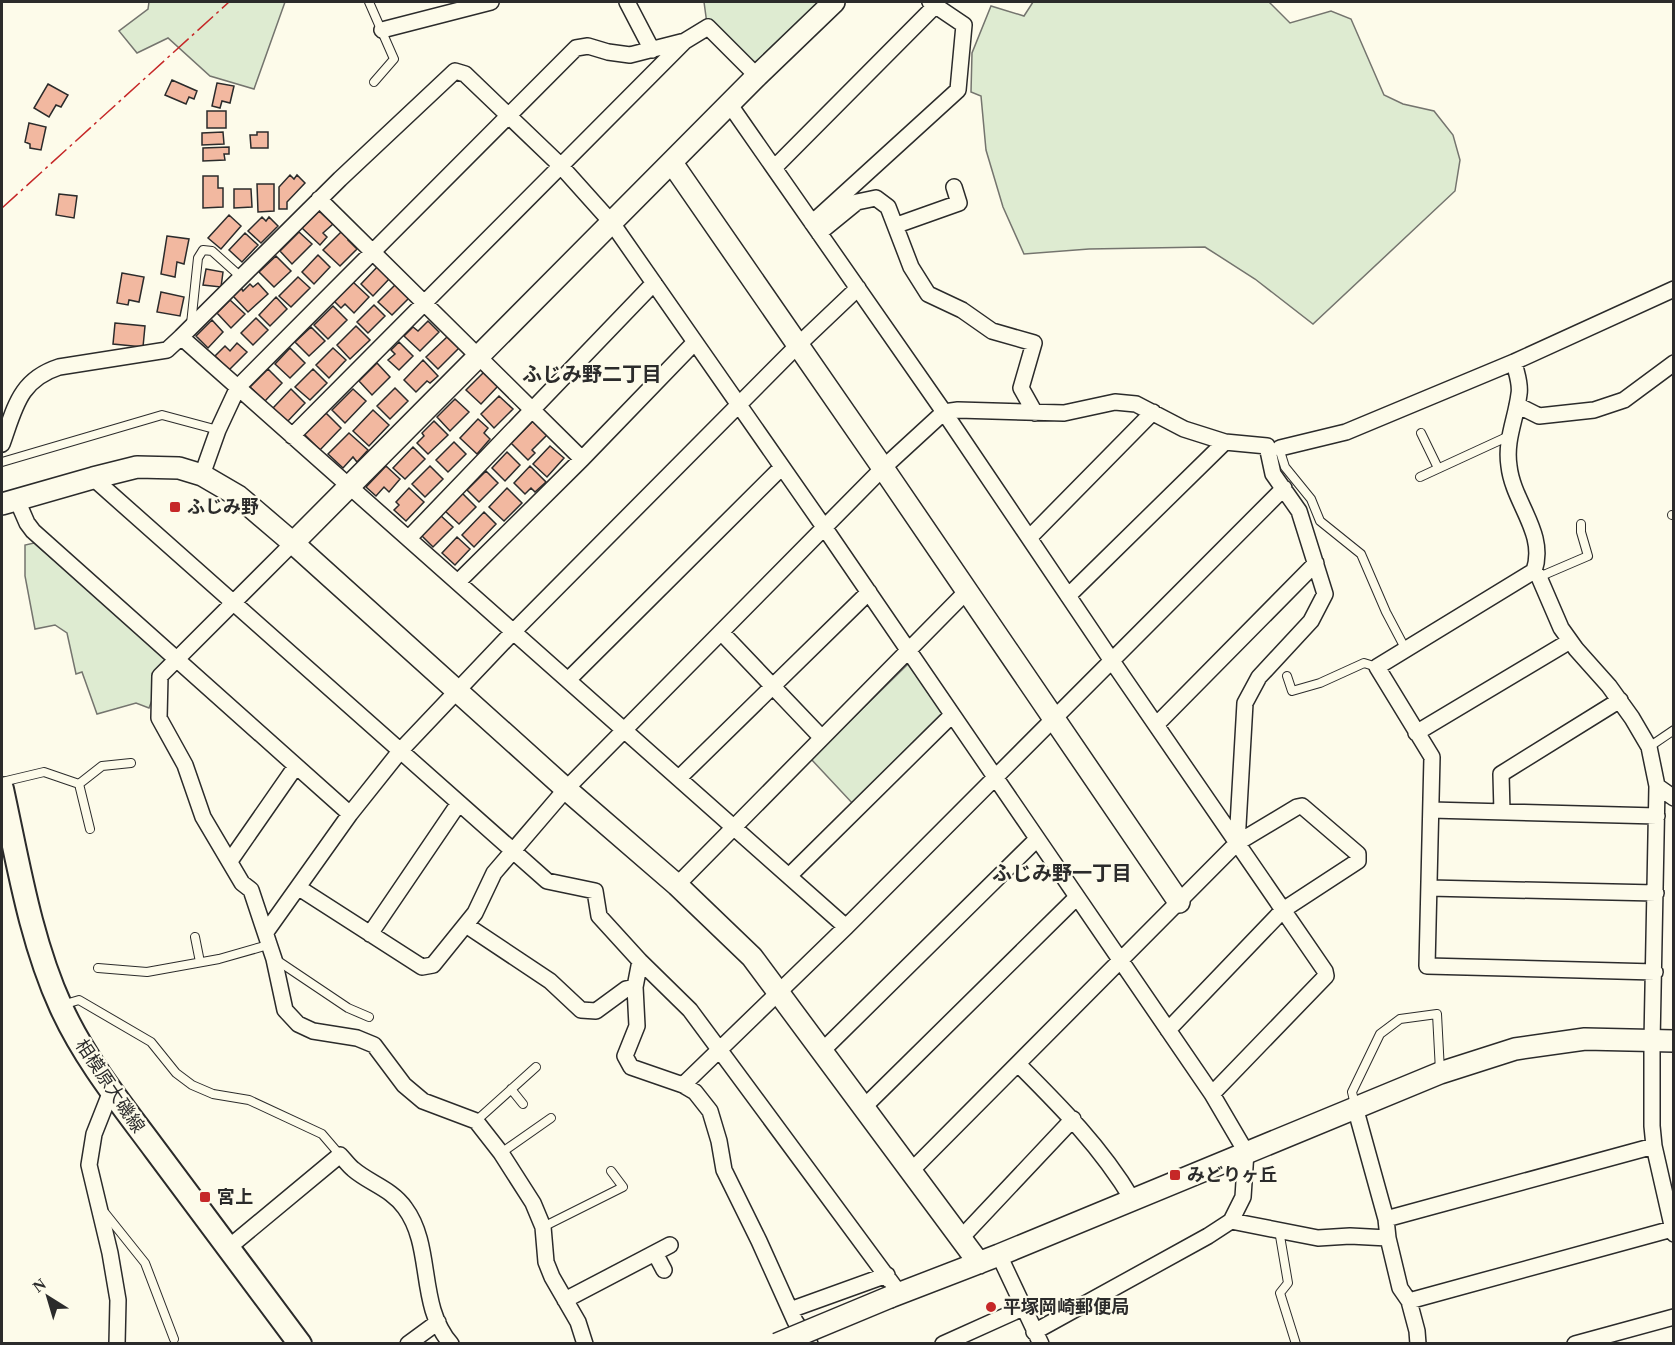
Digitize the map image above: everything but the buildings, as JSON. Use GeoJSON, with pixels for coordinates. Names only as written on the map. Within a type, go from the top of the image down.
{"type":"FeatureCollection","features":[{"type":"Feature","properties":{"kind":"main road","name":"相模原大磯線"},"geometry":{"type":"LineString","coordinates":[[2,789],[29,909],[45,964],[74,1034],[111,1091],[300,1344]]}},
{"type":"Feature","properties":{"kind":"street"},"geometry":{"type":"LineString","coordinates":[[382,30],[440,13],[492,2]]}},
{"type":"Feature","properties":{"kind":"street"},"geometry":{"type":"LineString","coordinates":[[627,2],[652,50]]}},
{"type":"Feature","properties":{"kind":"street"},"geometry":{"type":"LineString","coordinates":[[585,1344],[578,1322],[546,1262],[543,1227],[533,1203],[501,1153],[476,1121],[423,1101],[404,1085],[374,1045],[357,1038],[313,1031],[298,1024],[285,1010],[269,945],[251,890],[242,883],[203,816],[185,765],[159,718],[159,676],[757,76],[834,2]]}},
{"type":"Feature","properties":{"kind":"street"},"geometry":{"type":"LineString","coordinates":[[774,168],[933,4],[964,25],[958,90],[816,228]]}},
{"type":"Feature","properties":{"kind":"street"},"geometry":{"type":"LineString","coordinates":[[292,436],[685,41],[708,27],[757,76]]}},
{"type":"Feature","properties":{"kind":"street"},"geometry":{"type":"LineString","coordinates":[[202,475],[218,430],[238,387],[576,48],[588,46],[630,55],[685,41]]}},
{"type":"Feature","properties":{"kind":"street"},"geometry":{"type":"LineString","coordinates":[[2,444],[21,393],[32,381],[44,372],[59,367],[167,350],[319,199],[455,71],[465,74],[560,165],[612,223],[869,592],[1212,1094],[1246,1152],[1243,1197],[1231,1221],[1037,1338],[999,1255]]}},
{"type":"Feature","properties":{"kind":"street"},"geometry":{"type":"LineString","coordinates":[[730,105],[944,412],[1325,970],[1326,976],[1212,1094]]}},
{"type":"Feature","properties":{"kind":"street"},"geometry":{"type":"LineString","coordinates":[[672,163],[1179,902]]}},
{"type":"Feature","properties":{"kind":"street"},"geometry":{"type":"LineString","coordinates":[[897,225],[959,203],[954,187]]}},
{"type":"Feature","properties":{"kind":"street"},"geometry":{"type":"LineString","coordinates":[[816,228],[857,202],[876,198],[888,207],[897,225],[911,267],[928,294],[962,310],[992,331],[1034,343],[1021,388],[1035,413]]}},
{"type":"Feature","properties":{"kind":"street"},"geometry":{"type":"LineString","coordinates":[[319,199],[582,459]]}},
{"type":"Feature","properties":{"kind":"street"},"geometry":{"type":"LineString","coordinates":[[409,538],[654,283]]}},
{"type":"Feature","properties":{"kind":"street"},"geometry":{"type":"LineString","coordinates":[[269,945],[298,888],[350,814],[401,750],[514,631],[798,345],[858,288]]}},
{"type":"Feature","properties":{"kind":"street"},"geometry":{"type":"LineString","coordinates":[[298,888],[422,967],[433,965],[475,913],[495,873],[566,789],[883,468],[944,412],[958,410],[1064,413],[1115,402],[1136,404],[1184,429],[1225,442],[1274,447],[1346,432],[1514,362],[1674,289]]}},
{"type":"Feature","properties":{"kind":"street"},"geometry":{"type":"LineString","coordinates":[[186,333],[238,387],[292,436],[846,927]]}},
{"type":"Feature","properties":{"kind":"street"},"geometry":{"type":"LineString","coordinates":[[459,582],[695,342]]}},
{"type":"Feature","properties":{"kind":"street"},"geometry":{"type":"LineString","coordinates":[[1409,1301],[1673,1232],[1654,1146],[1652,1041],[1657,786],[1648,747],[1620,700],[1561,628],[1536,574],[1538,559],[1534,529],[1516,490],[1509,467],[1509,436],[1520,391],[1514,362]]}},
{"type":"Feature","properties":{"kind":"street"},"geometry":{"type":"LineString","coordinates":[[1516,405],[1539,416],[1594,410],[1624,400],[1674,363]]}},
{"type":"Feature","properties":{"kind":"street"},"geometry":{"type":"LineString","coordinates":[[1029,538],[1153,412]]}},
{"type":"Feature","properties":{"kind":"street"},"geometry":{"type":"LineString","coordinates":[[1068,596],[1225,442]]}},
{"type":"Feature","properties":{"kind":"street"},"geometry":{"type":"LineString","coordinates":[[1237,843],[1245,703],[1259,677],[1311,621],[1325,594],[1299,511],[1273,474],[1274,447]]}},
{"type":"Feature","properties":{"kind":"street"},"geometry":{"type":"LineString","coordinates":[[350,814],[33,531],[9,502],[137,467],[179,468],[202,475],[238,496],[677,885],[752,957],[979,1263]]}},
{"type":"Feature","properties":{"kind":"street"},"geometry":{"type":"LineString","coordinates":[[568,680],[782,467]]}},
{"type":"Feature","properties":{"kind":"street"},"geometry":{"type":"LineString","coordinates":[[93,478],[547,881],[595,891],[599,916],[640,961],[690,1010],[887,1275],[895,1295]]}},
{"type":"Feature","properties":{"kind":"street"},"geometry":{"type":"LineString","coordinates":[[682,1085],[846,927],[1284,488]]}},
{"type":"Feature","properties":{"kind":"street"},"geometry":{"type":"LineString","coordinates":[[1156,725],[1316,563]]}},
{"type":"Feature","properties":{"kind":"street"},"geometry":{"type":"LineString","coordinates":[[1536,574],[1377,667],[1432,758],[1427,966],[1655,972]]}},
{"type":"Feature","properties":{"kind":"street"},"geometry":{"type":"LineString","coordinates":[[679,778],[869,592]]}},
{"type":"Feature","properties":{"kind":"street"},"geometry":{"type":"LineString","coordinates":[[677,885],[966,592]]}},
{"type":"Feature","properties":{"kind":"street"},"geometry":{"type":"LineString","coordinates":[[721,632],[822,738]]}},
{"type":"Feature","properties":{"kind":"street"},"geometry":{"type":"LineString","coordinates":[[1416,733],[1570,641]]}},
{"type":"Feature","properties":{"kind":"street"},"geometry":{"type":"LineString","coordinates":[[1502,812],[1501,774],[1620,700]]}},
{"type":"Feature","properties":{"kind":"street"},"geometry":{"type":"LineString","coordinates":[[789,876],[952,715]]}},
{"type":"Feature","properties":{"kind":"street"},"geometry":{"type":"LineString","coordinates":[[230,861],[296,766]]}},
{"type":"Feature","properties":{"kind":"street"},"geometry":{"type":"LineString","coordinates":[[1657,786],[1674,798]]}},
{"type":"Feature","properties":{"kind":"street"},"geometry":{"type":"LineString","coordinates":[[370,934],[459,803]]}},
{"type":"Feature","properties":{"kind":"street"},"geometry":{"type":"LineString","coordinates":[[911,1171],[1237,843],[1302,806],[1358,854],[1358,861],[1283,910],[1168,1030]]}},
{"type":"Feature","properties":{"kind":"street"},"geometry":{"type":"LineString","coordinates":[[1431,810],[1657,816]]}},
{"type":"Feature","properties":{"kind":"street"},"geometry":{"type":"LineString","coordinates":[[822,1051],[1037,839]]}},
{"type":"Feature","properties":{"kind":"street"},"geometry":{"type":"LineString","coordinates":[[1429,888],[1656,893]]}},
{"type":"Feature","properties":{"kind":"street"},"geometry":{"type":"LineString","coordinates":[[864,1107],[1077,897]]}},
{"type":"Feature","properties":{"kind":"street"},"geometry":{"type":"LineString","coordinates":[[466,925],[550,981],[581,1010],[596,1011],[626,989],[635,987]]}},
{"type":"Feature","properties":{"kind":"street"},"geometry":{"type":"LineString","coordinates":[[640,961],[635,987],[637,1026],[624,1056],[631,1067],[682,1085],[694,1092],[710,1111],[719,1141],[723,1170],[759,1240],[790,1310],[810,1344]]}},
{"type":"Feature","properties":{"kind":"street"},"geometry":{"type":"LineString","coordinates":[[777,1344],[1440,1073],[1515,1049],[1585,1039],[1674,1041]]}},
{"type":"Feature","properties":{"kind":"street"},"geometry":{"type":"LineString","coordinates":[[1018,1064],[1073,1119],[1115,1170],[1132,1199]]}},
{"type":"Feature","properties":{"kind":"street"},"geometry":{"type":"LineString","coordinates":[[111,1091],[94,1134],[89,1166],[110,1254],[118,1300],[117,1344]]}},
{"type":"Feature","properties":{"kind":"street"},"geometry":{"type":"LineString","coordinates":[[1355,1107],[1386,1219],[1388,1238],[1400,1288],[1409,1301],[1418,1344]]}},
{"type":"Feature","properties":{"kind":"street"},"geometry":{"type":"LineString","coordinates":[[961,1238],[1073,1119]]}},
{"type":"Feature","properties":{"kind":"street"},"geometry":{"type":"LineString","coordinates":[[1386,1219],[1654,1146]]}},
{"type":"Feature","properties":{"kind":"street"},"geometry":{"type":"LineString","coordinates":[[228,1248],[340,1155],[354,1170],[392,1194],[406,1208],[415,1227],[421,1249],[429,1296],[438,1322],[451,1344]]}},
{"type":"Feature","properties":{"kind":"street"},"geometry":{"type":"LineString","coordinates":[[1231,1221],[1318,1238],[1350,1236],[1388,1238]]}},
{"type":"Feature","properties":{"kind":"street"},"geometry":{"type":"LineString","coordinates":[[565,1300],[670,1245]]}},
{"type":"Feature","properties":{"kind":"street"},"geometry":{"type":"LineString","coordinates":[[655,1253],[664,1270]]}},
{"type":"Feature","properties":{"kind":"street"},"geometry":{"type":"LineString","coordinates":[[790,1310],[887,1275]]}},
{"type":"Feature","properties":{"kind":"street"},"geometry":{"type":"LineString","coordinates":[[944,1344],[1023,1308]]}},
{"type":"Feature","properties":{"kind":"street"},"geometry":{"type":"LineString","coordinates":[[1575,1344],[1674,1317]]}},
{"type":"Feature","properties":{"kind":"street"},"geometry":{"type":"LineString","coordinates":[[408,1344],[438,1322]]}},
{"type":"Feature","properties":{"kind":"lane"},"geometry":{"type":"LineString","coordinates":[[369,2],[394,59],[374,81]]}},
{"type":"Feature","properties":{"kind":"lane"},"geometry":{"type":"LineString","coordinates":[[186,333],[198,258],[203,250],[212,251],[241,277]]}},
{"type":"Feature","properties":{"kind":"lane"},"geometry":{"type":"LineString","coordinates":[[2,462],[162,415],[218,430]]}},
{"type":"Feature","properties":{"kind":"lane"},"geometry":{"type":"LineString","coordinates":[[1421,433],[1438,468]]}},
{"type":"Feature","properties":{"kind":"lane"},"geometry":{"type":"LineString","coordinates":[[1420,477],[1509,436]]}},
{"type":"Feature","properties":{"kind":"lane"},"geometry":{"type":"LineString","coordinates":[[1274,447],[1285,467],[1311,499],[1320,521],[1361,554],[1386,612],[1406,650]]}},
{"type":"Feature","properties":{"kind":"lane"},"geometry":{"type":"LineString","coordinates":[[1536,574],[1588,556],[1581,524]]}},
{"type":"Feature","properties":{"kind":"lane"},"geometry":{"type":"LineString","coordinates":[[1287,676],[1292,691],[1320,683],[1364,663],[1377,667]]}},
{"type":"Feature","properties":{"kind":"lane"},"geometry":{"type":"LineString","coordinates":[[1648,747],[1674,730]]}},
{"type":"Feature","properties":{"kind":"lane"},"geometry":{"type":"LineString","coordinates":[[79,784],[102,766],[131,763]]}},
{"type":"Feature","properties":{"kind":"lane"},"geometry":{"type":"LineString","coordinates":[[2,782],[44,772],[79,784]]}},
{"type":"Feature","properties":{"kind":"lane"},"geometry":{"type":"LineString","coordinates":[[79,784],[90,830]]}},
{"type":"Feature","properties":{"kind":"lane"},"geometry":{"type":"LineString","coordinates":[[195,937],[200,962]]}},
{"type":"Feature","properties":{"kind":"lane"},"geometry":{"type":"LineString","coordinates":[[98,968],[147,972],[269,945],[348,1008],[369,1017]]}},
{"type":"Feature","properties":{"kind":"lane"},"geometry":{"type":"LineString","coordinates":[[61,1005],[79,1000],[151,1041],[176,1073],[192,1085],[213,1094],[249,1100],[322,1134],[340,1155]]}},
{"type":"Feature","properties":{"kind":"lane"},"geometry":{"type":"LineString","coordinates":[[1355,1107],[1353,1092],[1380,1034],[1400,1019],[1437,1014],[1440,1073]]}},
{"type":"Feature","properties":{"kind":"lane"},"geometry":{"type":"LineString","coordinates":[[476,1121],[536,1067]]}},
{"type":"Feature","properties":{"kind":"lane"},"geometry":{"type":"LineString","coordinates":[[511,1089],[523,1104]]}},
{"type":"Feature","properties":{"kind":"lane"},"geometry":{"type":"LineString","coordinates":[[501,1153],[552,1118]]}},
{"type":"Feature","properties":{"kind":"lane"},"geometry":{"type":"LineString","coordinates":[[543,1227],[622,1187],[611,1171]]}},
{"type":"Feature","properties":{"kind":"lane"},"geometry":{"type":"LineString","coordinates":[[97,1204],[145,1263],[174,1339]]}},
{"type":"Feature","properties":{"kind":"lane"},"geometry":{"type":"LineString","coordinates":[[1279,1230],[1288,1283],[1280,1293],[1296,1344]]}},
{"type":"Feature","properties":{"kind":"green space"},"geometry":{"type":"Polygon","coordinates":[[[149,2],[285,2],[254,89],[210,76],[168,38],[137,53],[119,31],[148,9],[149,2]]]}},
{"type":"Feature","properties":{"kind":"green space"},"geometry":{"type":"Polygon","coordinates":[[[704,2],[822,2],[762,60],[750,64],[707,24],[704,2]]]}},
{"type":"Feature","properties":{"kind":"green space"},"geometry":{"type":"Polygon","coordinates":[[[1033,2],[1269,2],[1290,23],[1331,11],[1351,19],[1384,95],[1403,104],[1434,111],[1453,135],[1460,160],[1455,191],[1313,324],[1255,279],[1205,247],[1089,249],[1024,254],[1003,207],[986,150],[981,96],[971,92],[972,53],[991,6],[1024,16],[1033,2]]]}},
{"type":"Feature","properties":{"kind":"green space"},"geometry":{"type":"Polygon","coordinates":[[[34,543],[168,659],[149,708],[136,703],[97,714],[82,672],[76,674],[67,633],[55,625],[35,629],[25,576],[25,545],[34,543]]]}},
{"type":"Feature","properties":{"kind":"green space"},"geometry":{"type":"Polygon","coordinates":[[[908,664],[911,664],[942,709],[942,715],[854,805],[811,759],[908,664]]]}},
{"type":"Feature","properties":{"kind":"power"},"geometry":{"type":"LineString","coordinates":[[2,208],[229,2]]}},
{"type":"Feature","properties":{"kind":"place","name":"ふじみ野"},"geometry":{"type":"Point","coordinates":[175,507]}},
{"type":"Feature","properties":{"kind":"place","name":"みどりヶ丘"},"geometry":{"type":"Point","coordinates":[1175,1175]}},
{"type":"Feature","properties":{"kind":"place","name":"宮上"},"geometry":{"type":"Point","coordinates":[205,1197]}},
{"type":"Feature","properties":{"kind":"place","name":"平塚岡崎郵便局"},"geometry":{"type":"Point","coordinates":[991,1307]}},
{"type":"Feature","properties":{"kind":"district","name":"ふじみ野二丁目"},"geometry":{"type":"Point","coordinates":[592,374]}},
{"type":"Feature","properties":{"kind":"district","name":"ふじみ野一丁目"},"geometry":{"type":"Point","coordinates":[1062,873]}}]}
